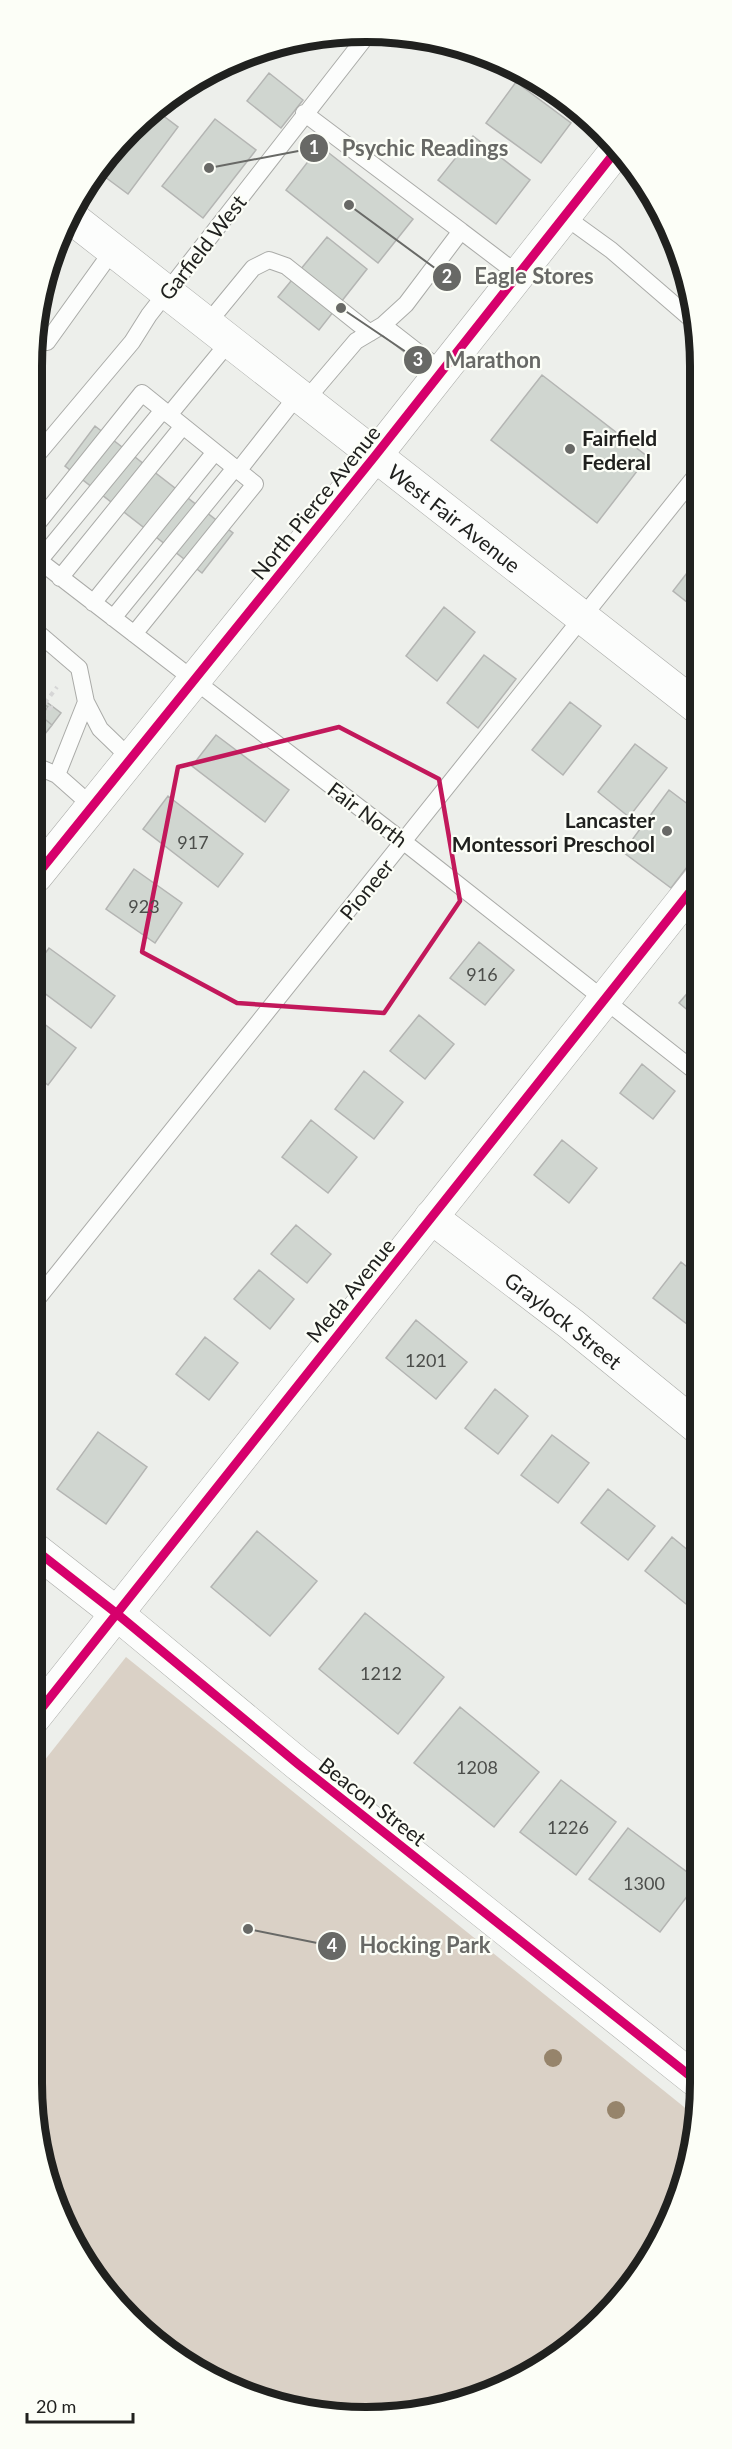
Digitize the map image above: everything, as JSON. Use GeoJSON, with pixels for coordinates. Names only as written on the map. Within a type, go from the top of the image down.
{"type":"FeatureCollection","features":[{"type":"Feature","properties":{"kind":"street","name":"North Pierce Avenue"},"geometry":{"type":"LineString","coordinates":[[42,868],[375,456],[612,155]]}},
{"type":"Feature","properties":{"kind":"street","name":"West Fair Avenue"},"geometry":{"type":"LineString","coordinates":[[76,221],[690,701]]}},
{"type":"Feature","properties":{"kind":"street","name":"Meda Avenue"},"geometry":{"type":"LineString","coordinates":[[42,1708],[690,892]]}},
{"type":"Feature","properties":{"kind":"street","name":"Graylock Street"},"geometry":{"type":"LineString","coordinates":[[431,1217],[572,1324],[690,1421]]}},
{"type":"Feature","properties":{"kind":"street","name":"Beacon Street"},"geometry":{"type":"LineString","coordinates":[[42,1555],[116,1613],[298,1764],[690,2076]]}},
{"type":"Feature","properties":{"kind":"lane","name":"Garfield West"},"geometry":{"type":"LineString","coordinates":[[42,449],[132,342],[167,292],[362,42]]}},
{"type":"Feature","properties":{"kind":"lane"},"geometry":{"type":"LineString","coordinates":[[304,114],[519,275]]}},
{"type":"Feature","properties":{"kind":"lane"},"geometry":{"type":"LineString","coordinates":[[564,216],[611,250],[686,314]]}},
{"type":"Feature","properties":{"kind":"lane"},"geometry":{"type":"LineString","coordinates":[[113,618],[237,469],[356,341],[377,329],[406,303],[461,231]]}},
{"type":"Feature","properties":{"kind":"lane"},"geometry":{"type":"LineString","coordinates":[[44,339],[47,342],[113,250]]}},
{"type":"Feature","properties":{"kind":"lane"},"geometry":{"type":"LineString","coordinates":[[42,555],[166,412],[218,333],[253,268],[269,260],[286,266],[442,371]]}},
{"type":"Feature","properties":{"kind":"lane"},"geometry":{"type":"LineString","coordinates":[[42,518],[142,393],[255,484],[134,634]]}},
{"type":"Feature","properties":{"kind":"lane"},"geometry":{"type":"LineString","coordinates":[[60,578],[183,426]]}},
{"type":"Feature","properties":{"kind":"lane"},"geometry":{"type":"LineString","coordinates":[[93,603],[215,452]]}},
{"type":"Feature","properties":{"kind":"lane","name":"Pioneer"},"geometry":{"type":"LineString","coordinates":[[42,1293],[690,483]]}},
{"type":"Feature","properties":{"kind":"lane","name":"Fair North"},"geometry":{"type":"LineString","coordinates":[[42,563],[404,842],[690,1067]]}},
{"type":"Feature","properties":{"kind":"lane"},"geometry":{"type":"LineString","coordinates":[[42,636],[79,668],[86,702],[100,729],[130,758]]}},
{"type":"Feature","properties":{"kind":"lane"},"geometry":{"type":"LineString","coordinates":[[57,775],[86,702]]}},
{"type":"Feature","properties":{"kind":"lane"},"geometry":{"type":"LineString","coordinates":[[42,769],[57,775],[92,806]]}},
{"type":"Feature","properties":{"kind":"path"},"geometry":{"type":"LineString","coordinates":[[42,700],[51,707],[43,717]]}},
{"type":"Feature","properties":{"kind":"highlighted area"},"geometry":{"type":"Polygon","coordinates":[[[339,727],[439,779],[460,901],[384,1013],[237,1003],[142,952],[178,767],[339,727]]]}},
{"type":"Feature","properties":{"kind":"shaded area"},"geometry":{"type":"Polygon","coordinates":[[[126,1657],[688,2110],[679,2167],[665,2207],[647,2245],[610,2297],[580,2327],[563,2340],[509,2374],[450,2396],[387,2406],[324,2404],[262,2390],[204,2364],[152,2327],[122,2297],[85,2245],[59,2187],[48,2146],[42,2083],[42,1764],[126,1657]]]}},
{"type":"Feature","properties":{"kind":"building"},"geometry":{"type":"Polygon","coordinates":[[[269,73],[303,100],[281,128],[247,101],[269,73]]]}},
{"type":"Feature","properties":{"kind":"building"},"geometry":{"type":"Polygon","coordinates":[[[516,82],[571,123],[541,163],[486,123],[516,82]]]}},
{"type":"Feature","properties":{"kind":"building"},"geometry":{"type":"Polygon","coordinates":[[[162,115],[178,127],[128,194],[104,176],[122,152],[162,115]]]}},
{"type":"Feature","properties":{"kind":"building"},"geometry":{"type":"Polygon","coordinates":[[[215,119],[256,150],[203,218],[162,186],[215,119]]]}},
{"type":"Feature","properties":{"kind":"building"},"geometry":{"type":"Polygon","coordinates":[[[473,136],[530,180],[496,224],[438,180],[473,136]]]}},
{"type":"Feature","properties":{"kind":"building"},"geometry":{"type":"Polygon","coordinates":[[[320,146],[413,219],[378,263],[286,190],[320,146]]]}},
{"type":"Feature","properties":{"kind":"building"},"geometry":{"type":"Polygon","coordinates":[[[327,237],[367,269],[319,330],[278,297],[327,237]]]}},
{"type":"Feature","properties":{"kind":"building","name":"Fairfield Federal"},"geometry":{"type":"Polygon","coordinates":[[[542,375],[648,457],[597,523],[491,440],[542,375]]]}},
{"type":"Feature","properties":{"kind":"building"},"geometry":{"type":"Polygon","coordinates":[[[95,426],[233,533],[202,573],[65,466],[95,426]]]}},
{"type":"Feature","properties":{"kind":"building"},"geometry":{"type":"Polygon","coordinates":[[[690,569],[690,604],[673,591],[690,569]]]}},
{"type":"Feature","properties":{"kind":"building"},"geometry":{"type":"Polygon","coordinates":[[[444,607],[475,632],[437,681],[406,656],[444,607]]]}},
{"type":"Feature","properties":{"kind":"building"},"geometry":{"type":"Polygon","coordinates":[[[484,655],[516,679],[478,728],[447,703],[484,655]]]}},
{"type":"Feature","properties":{"kind":"building"},"geometry":{"type":"Polygon","coordinates":[[[42,699],[61,713],[52,725],[42,717],[48,707],[42,702],[42,699]]]}},
{"type":"Feature","properties":{"kind":"building"},"geometry":{"type":"Polygon","coordinates":[[[42,702],[48,707],[42,715],[42,702]]]}},
{"type":"Feature","properties":{"kind":"building"},"geometry":{"type":"Polygon","coordinates":[[[570,702],[601,726],[563,775],[532,750],[570,702]]]}},
{"type":"Feature","properties":{"kind":"building"},"geometry":{"type":"Polygon","coordinates":[[[42,717],[52,725],[42,738],[42,717]]]}},
{"type":"Feature","properties":{"kind":"building"},"geometry":{"type":"Polygon","coordinates":[[[216,735],[289,790],[265,822],[192,766],[216,735]]]}},
{"type":"Feature","properties":{"kind":"building"},"geometry":{"type":"Polygon","coordinates":[[[635,744],[667,768],[629,817],[598,792],[635,744]]]}},
{"type":"Feature","properties":{"kind":"building","name":"Lancaster Montessori Preschool"},"geometry":{"type":"Polygon","coordinates":[[[669,790],[690,806],[690,863],[671,888],[623,852],[669,790]]]}},
{"type":"Feature","properties":{"kind":"building"},"geometry":{"type":"Polygon","coordinates":[[[168,796],[243,854],[218,887],[143,829],[168,796]]]}},
{"type":"Feature","properties":{"kind":"building"},"geometry":{"type":"Polygon","coordinates":[[[134,869],[182,903],[155,943],[106,909],[134,869]]]}},
{"type":"Feature","properties":{"kind":"building"},"geometry":{"type":"Polygon","coordinates":[[[479,942],[514,970],[485,1005],[450,978],[479,942]]]}},
{"type":"Feature","properties":{"kind":"building"},"geometry":{"type":"Polygon","coordinates":[[[49,948],[115,996],[91,1028],[42,991],[42,958],[49,948]]]}},
{"type":"Feature","properties":{"kind":"building"},"geometry":{"type":"Polygon","coordinates":[[[690,990],[690,1012],[679,1003],[690,990]]]}},
{"type":"Feature","properties":{"kind":"building"},"geometry":{"type":"Polygon","coordinates":[[[419,1015],[454,1044],[425,1079],[390,1051],[419,1015]]]}},
{"type":"Feature","properties":{"kind":"building"},"geometry":{"type":"Polygon","coordinates":[[[42,1022],[76,1048],[48,1085],[42,1080],[42,1022]]]}},
{"type":"Feature","properties":{"kind":"building"},"geometry":{"type":"Polygon","coordinates":[[[642,1064],[675,1091],[653,1119],[620,1093],[642,1064]]]}},
{"type":"Feature","properties":{"kind":"building"},"geometry":{"type":"Polygon","coordinates":[[[364,1071],[403,1102],[374,1139],[335,1109],[364,1071]]]}},
{"type":"Feature","properties":{"kind":"building"},"geometry":{"type":"Polygon","coordinates":[[[311,1120],[357,1157],[328,1193],[282,1157],[311,1120]]]}},
{"type":"Feature","properties":{"kind":"building"},"geometry":{"type":"Polygon","coordinates":[[[562,1140],[597,1168],[569,1203],[534,1175],[562,1140]]]}},
{"type":"Feature","properties":{"kind":"building"},"geometry":{"type":"Polygon","coordinates":[[[296,1225],[331,1254],[307,1283],[271,1254],[296,1225]]]}},
{"type":"Feature","properties":{"kind":"building"},"geometry":{"type":"Polygon","coordinates":[[[681,1262],[690,1269],[690,1326],[653,1298],[681,1262]]]}},
{"type":"Feature","properties":{"kind":"building"},"geometry":{"type":"Polygon","coordinates":[[[259,1270],[294,1299],[270,1329],[234,1299],[259,1270]]]}},
{"type":"Feature","properties":{"kind":"building"},"geometry":{"type":"Polygon","coordinates":[[[416,1320],[467,1362],[436,1399],[386,1358],[416,1320]]]}},
{"type":"Feature","properties":{"kind":"building"},"geometry":{"type":"Polygon","coordinates":[[[205,1337],[238,1363],[209,1400],[176,1374],[205,1337]]]}},
{"type":"Feature","properties":{"kind":"building"},"geometry":{"type":"Polygon","coordinates":[[[495,1389],[528,1416],[498,1454],[465,1428],[495,1389]]]}},
{"type":"Feature","properties":{"kind":"building"},"geometry":{"type":"Polygon","coordinates":[[[98,1432],[147,1467],[106,1524],[57,1489],[98,1432]]]}},
{"type":"Feature","properties":{"kind":"building"},"geometry":{"type":"Polygon","coordinates":[[[552,1435],[589,1463],[558,1503],[521,1475],[552,1435]]]}},
{"type":"Feature","properties":{"kind":"building"},"geometry":{"type":"Polygon","coordinates":[[[608,1489],[655,1526],[628,1560],[581,1523],[608,1489]]]}},
{"type":"Feature","properties":{"kind":"building"},"geometry":{"type":"Polygon","coordinates":[[[257,1531],[317,1581],[270,1636],[211,1587],[257,1531]]]}},
{"type":"Feature","properties":{"kind":"building"},"geometry":{"type":"Polygon","coordinates":[[[672,1537],[690,1552],[690,1607],[645,1571],[672,1537]]]}},
{"type":"Feature","properties":{"kind":"building"},"geometry":{"type":"Polygon","coordinates":[[[365,1613],[444,1677],[398,1734],[319,1669],[365,1613]]]}},
{"type":"Feature","properties":{"kind":"building"},"geometry":{"type":"Polygon","coordinates":[[[460,1707],[539,1772],[494,1827],[414,1763],[460,1707]]]}},
{"type":"Feature","properties":{"kind":"building"},"geometry":{"type":"Polygon","coordinates":[[[561,1780],[616,1822],[576,1875],[520,1832],[561,1780]]]}},
{"type":"Feature","properties":{"kind":"building"},"geometry":{"type":"Polygon","coordinates":[[[628,1828],[690,1874],[690,1893],[660,1932],[589,1879],[628,1828]]]}},
{"type":"Feature","properties":{"kind":"cycle path"},"geometry":{"type":"LineString","coordinates":[[42,869],[375,456],[612,155]]}},
{"type":"Feature","properties":{"kind":"cycle path"},"geometry":{"type":"LineString","coordinates":[[42,1708],[690,892]]}},
{"type":"Feature","properties":{"kind":"cycle path"},"geometry":{"type":"LineString","coordinates":[[42,1555],[116,1613],[298,1764],[690,2076]]}},
{"type":"Feature","properties":{"kind":"place","name":"Psychic Readings"},"geometry":{"type":"Point","coordinates":[209,168]}},
{"type":"Feature","properties":{"kind":"place","name":"Eagle Stores"},"geometry":{"type":"Point","coordinates":[349,205]}},
{"type":"Feature","properties":{"kind":"place","name":"Marathon"},"geometry":{"type":"Point","coordinates":[341,308]}},
{"type":"Feature","properties":{"kind":"place","name":"Fairfield Federal"},"geometry":{"type":"Point","coordinates":[570,449]}},
{"type":"Feature","properties":{"kind":"place","name":"Lancaster Montessori Preschool"},"geometry":{"type":"Point","coordinates":[667,831]}},
{"type":"Feature","properties":{"kind":"place","name":"Hocking Park"},"geometry":{"type":"Point","coordinates":[248,1929]}}]}
